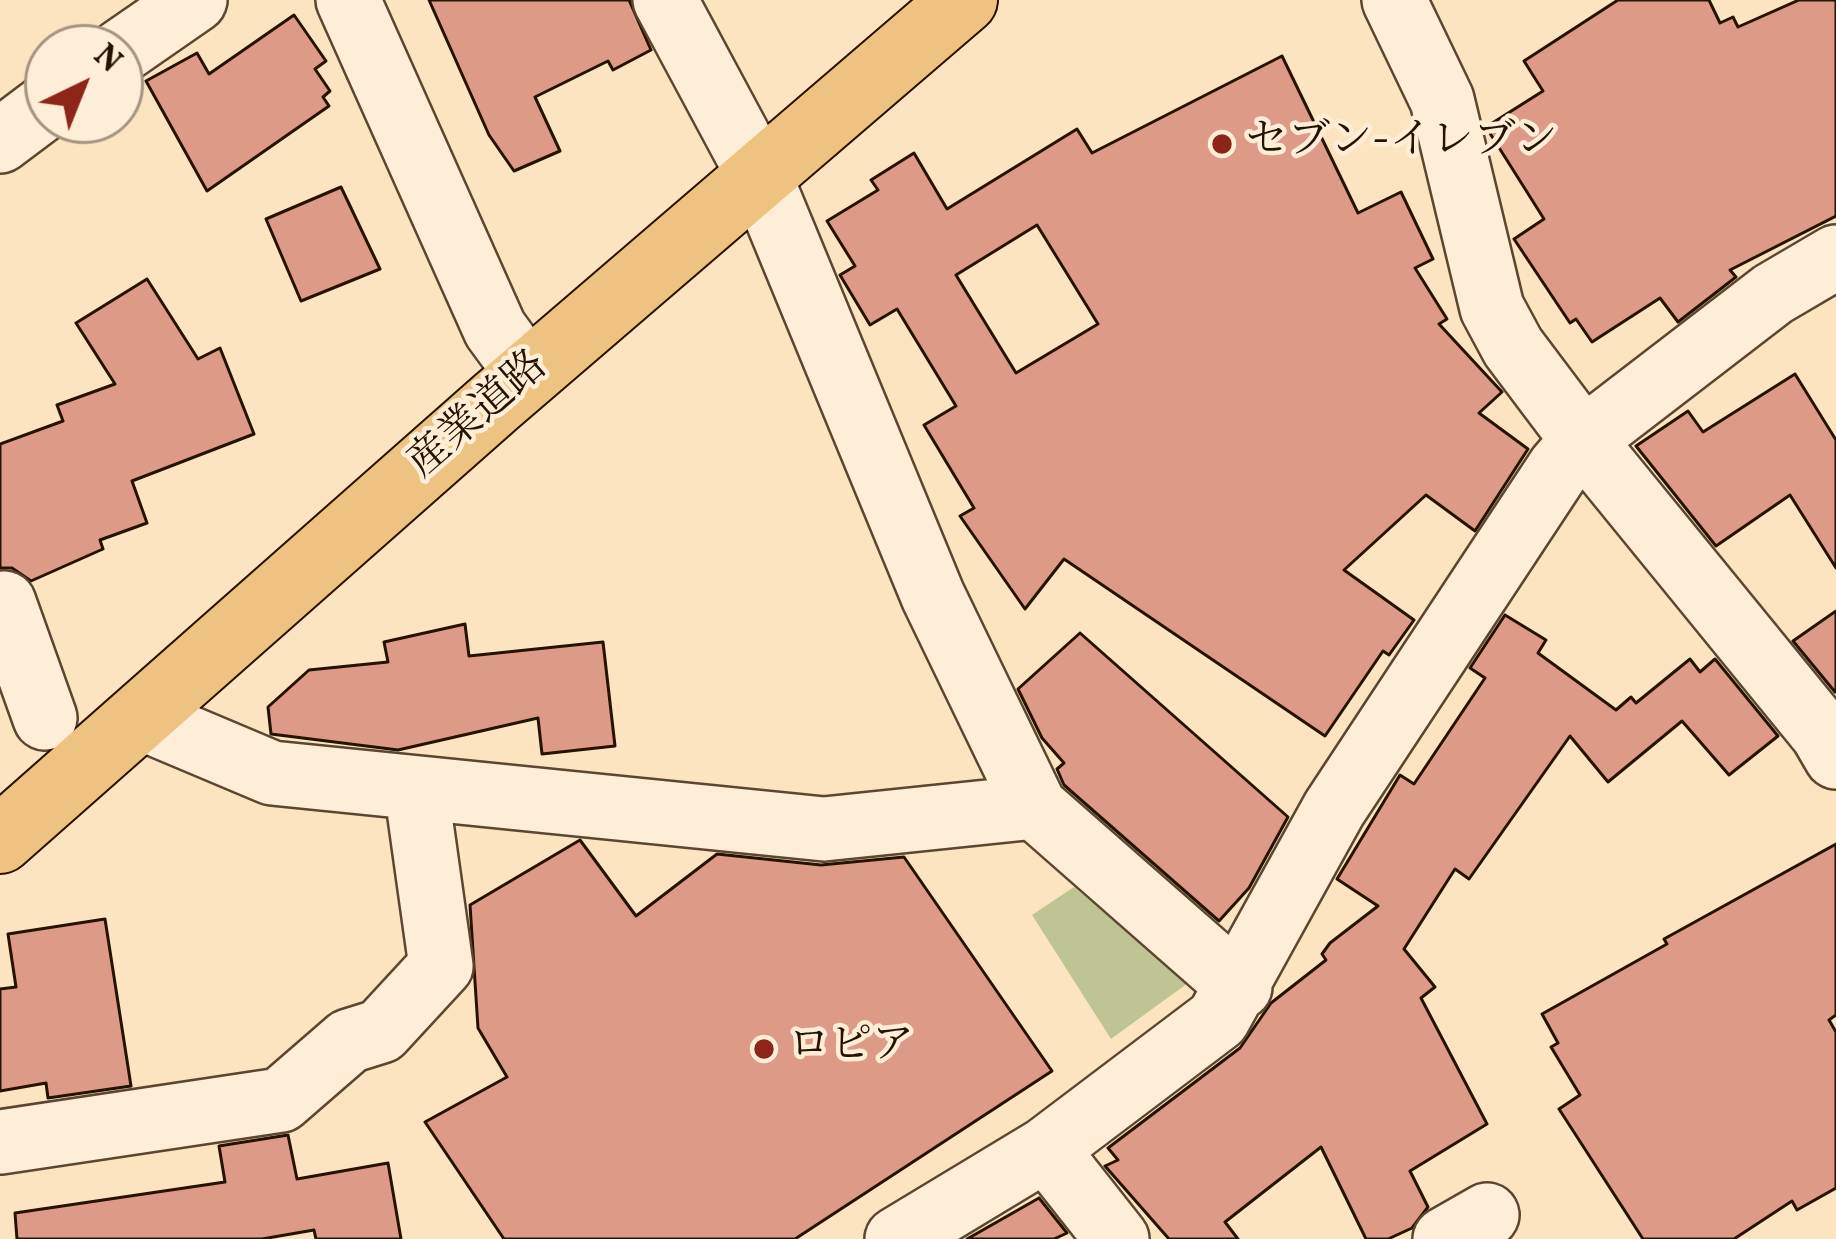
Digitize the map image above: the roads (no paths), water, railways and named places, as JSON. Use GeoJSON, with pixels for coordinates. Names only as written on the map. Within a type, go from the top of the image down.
{"type":"FeatureCollection","features":[{"type":"Feature","properties":{"kind":"main road","name":"産業道路"},"geometry":{"type":"LineString","coordinates":[[0,840],[71,725],[528,374],[761,179],[964,0]]}},
{"type":"Feature","properties":{"kind":"street"},"geometry":{"type":"LineString","coordinates":[[144,35],[195,0]]}},
{"type":"Feature","properties":{"kind":"street"},"geometry":{"type":"LineString","coordinates":[[348,0],[495,329],[528,374]]}},
{"type":"Feature","properties":{"kind":"street"},"geometry":{"type":"LineString","coordinates":[[664,0],[761,179],[933,596],[1035,807],[1240,988]]}},
{"type":"Feature","properties":{"kind":"street"},"geometry":{"type":"LineString","coordinates":[[1394,0],[1442,100],[1492,308],[1513,346],[1582,440],[1822,733],[1836,757]]}},
{"type":"Feature","properties":{"kind":"street"},"geometry":{"type":"LineString","coordinates":[[897,1239],[1046,1149],[1218,1019],[1240,988],[1334,809],[1559,467],[1582,440],[1755,307],[1836,257]]}},
{"type":"Feature","properties":{"kind":"street"},"geometry":{"type":"LineString","coordinates":[[4,603],[71,725],[272,772],[824,830],[1035,807]]}},
{"type":"Feature","properties":{"kind":"street"},"geometry":{"type":"LineString","coordinates":[[0,1142],[281,1100],[349,1041],[381,1030],[441,966],[416,788]]}},
{"type":"Feature","properties":{"kind":"street"},"geometry":{"type":"LineString","coordinates":[[1046,1149],[1118,1239]]}},
{"type":"Feature","properties":{"kind":"place","name":"セブン-イレブン"},"geometry":{"type":"Point","coordinates":[1222,144]}},
{"type":"Feature","properties":{"kind":"place","name":"ロピア"},"geometry":{"type":"Point","coordinates":[764,1049]}}]}
